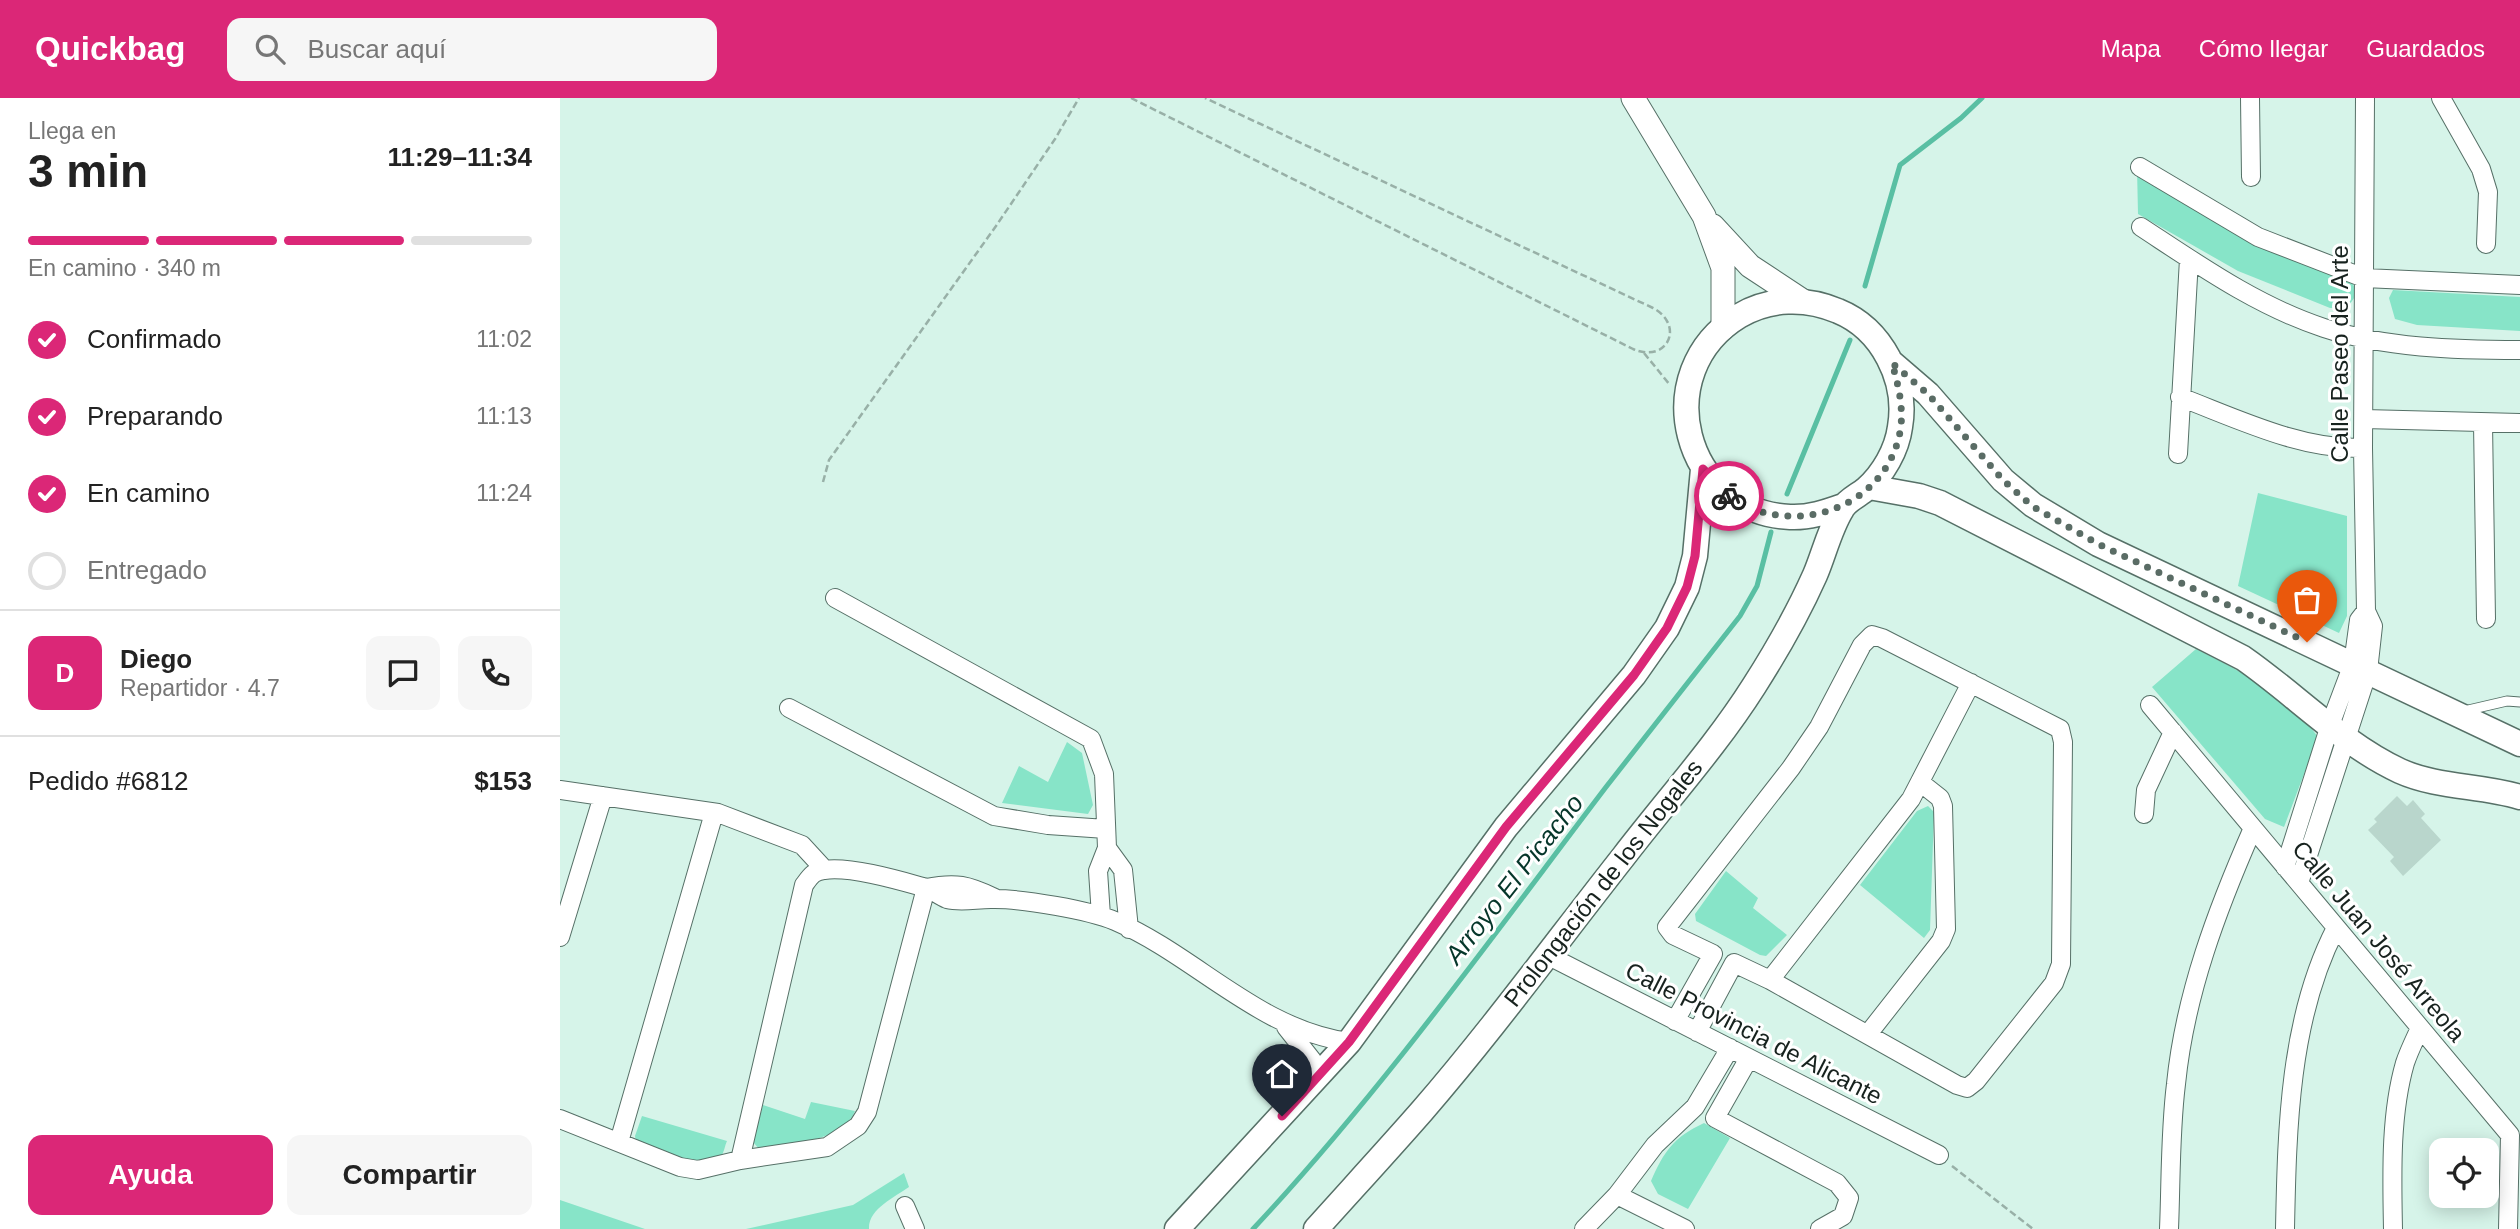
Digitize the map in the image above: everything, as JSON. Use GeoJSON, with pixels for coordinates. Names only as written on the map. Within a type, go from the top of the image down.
{"type":"FeatureCollection","features":[{"type":"Feature","properties":{"kind":"main road","name":"Prolongación de los Nogales"},"geometry":{"type":"LineString","coordinates":[[1803,301],[1846,314],[1865,327],[1880,344],[1892,363],[1901,395],[1900,428],[1889,460],[1869,487],[1843,506],[1819,515],[1793,518],[1766,514],[1742,505],[1720,489],[1703,469],[1688,434],[1686,414],[1688,391],[1699,358],[1723,328],[1760,306],[1803,301]]}},
{"type":"Feature","properties":{"kind":"main road","name":"Prolongación de los Nogales"},"geometry":{"type":"LineString","coordinates":[[1892,363],[1928,394],[2003,480],[2032,506],[2098,544],[2520,744]]}},
{"type":"Feature","properties":{"kind":"main road","name":"Prolongación de los Nogales"},"geometry":{"type":"LineString","coordinates":[[1177,1229],[1349,1042],[1506,827],[1634,675],[1667,628],[1687,587],[1695,556],[1703,469]]}},
{"type":"Feature","properties":{"kind":"main road"},"geometry":{"type":"LineString","coordinates":[[1869,487],[1940,503],[2243,658],[2338,731],[2400,771],[2426,780],[2520,797]]}},
{"type":"Feature","properties":{"kind":"main road","name":"Prolongación de los Nogales"},"geometry":{"type":"LineString","coordinates":[[1316,1229],[1423,1111],[1752,689],[1790,625],[1843,506]]}},
{"type":"Feature","properties":{"kind":"street"},"geometry":{"type":"LineString","coordinates":[[1633,98],[1704,216],[1723,268],[1723,328]]}},
{"type":"Feature","properties":{"kind":"street"},"geometry":{"type":"LineString","coordinates":[[2250,98],[2251,177]]}},
{"type":"Feature","properties":{"kind":"street","name":"Calle Paseo del Arte"},"geometry":{"type":"LineString","coordinates":[[2299,883],[2309,825],[2373,626],[2366,611],[2363,448],[2365,98]]}},
{"type":"Feature","properties":{"kind":"street"},"geometry":{"type":"LineString","coordinates":[[2441,98],[2481,169],[2488,192],[2486,244]]}},
{"type":"Feature","properties":{"kind":"street"},"geometry":{"type":"LineString","coordinates":[[2140,167],[2258,237],[2364,278],[2520,285]]}},
{"type":"Feature","properties":{"kind":"street"},"geometry":{"type":"LineString","coordinates":[[1704,216],[1751,267],[1803,301]]}},
{"type":"Feature","properties":{"kind":"street"},"geometry":{"type":"LineString","coordinates":[[2141,227],[2262,302],[2322,327],[2363,339],[2468,350],[2520,350]]}},
{"type":"Feature","properties":{"kind":"street"},"geometry":{"type":"LineString","coordinates":[[2178,454],[2189,259]]}},
{"type":"Feature","properties":{"kind":"street"},"geometry":{"type":"LineString","coordinates":[[2180,397],[2273,431],[2318,444],[2341,449],[2363,448]]}},
{"type":"Feature","properties":{"kind":"street"},"geometry":{"type":"LineString","coordinates":[[2364,419],[2520,423]]}},
{"type":"Feature","properties":{"kind":"street"},"geometry":{"type":"LineString","coordinates":[[2483,423],[2486,619]]}},
{"type":"Feature","properties":{"kind":"street"},"geometry":{"type":"LineString","coordinates":[[835,598],[1091,739],[1104,774],[1107,848],[1098,871],[1101,916]]}},
{"type":"Feature","properties":{"kind":"street"},"geometry":{"type":"LineString","coordinates":[[1872,635],[1971,683],[2060,729],[2063,742],[2061,964],[2054,983],[1976,1081],[1967,1087],[1957,1085],[1770,980],[1673,935],[1667,927],[1791,768],[1819,727],[1862,645],[1872,635]]}},
{"type":"Feature","properties":{"kind":"street"},"geometry":{"type":"LineString","coordinates":[[1770,980],[1921,783],[1971,683]]}},
{"type":"Feature","properties":{"kind":"street","name":"Calle Juan José Arreola"},"geometry":{"type":"LineString","coordinates":[[2150,705],[2510,1135],[2508,1229]]}},
{"type":"Feature","properties":{"kind":"street"},"geometry":{"type":"LineString","coordinates":[[789,708],[994,816],[1048,825],[1106,829]]}},
{"type":"Feature","properties":{"kind":"street"},"geometry":{"type":"LineString","coordinates":[[2144,814],[2146,790],[2173,732]]}},
{"type":"Feature","properties":{"kind":"street"},"geometry":{"type":"LineString","coordinates":[[1868,1034],[1941,942],[1946,929],[1943,806],[1940,798],[1921,783]]}},
{"type":"Feature","properties":{"kind":"street"},"geometry":{"type":"LineString","coordinates":[[560,790],[714,813],[802,845],[825,870]]}},
{"type":"Feature","properties":{"kind":"street"},"geometry":{"type":"LineString","coordinates":[[560,937],[603,796]]}},
{"type":"Feature","properties":{"kind":"street"},"geometry":{"type":"LineString","coordinates":[[619,1142],[714,813]]}},
{"type":"Feature","properties":{"kind":"street","name":"Calle Paseo del Arte"},"geometry":{"type":"LineString","coordinates":[[2285,867],[2309,825]]}},
{"type":"Feature","properties":{"kind":"street"},"geometry":{"type":"LineString","coordinates":[[2169,1229],[2176,1084],[2186,1019],[2201,960],[2222,897],[2253,828]]}},
{"type":"Feature","properties":{"kind":"street"},"geometry":{"type":"LineString","coordinates":[[1107,848],[1123,870],[1129,929]]}},
{"type":"Feature","properties":{"kind":"street"},"geometry":{"type":"LineString","coordinates":[[740,1160],[804,885],[813,873],[825,870],[848,871],[926,888],[947,899],[970,901],[995,898],[1101,916],[1129,929],[1283,1024],[1320,1038],[1349,1042]]}},
{"type":"Feature","properties":{"kind":"street"},"geometry":{"type":"LineString","coordinates":[[560,1119],[692,1170],[827,1147],[858,1126],[867,1112],[926,888]]}},
{"type":"Feature","properties":{"kind":"street"},"geometry":{"type":"LineString","coordinates":[[2285,1229],[2287,1134],[2293,1077],[2318,972],[2336,928]]}},
{"type":"Feature","properties":{"kind":"street"},"geometry":{"type":"LineString","coordinates":[[1675,1021],[1713,954]]}},
{"type":"Feature","properties":{"kind":"street","name":"Calle Provincia de Alicante"},"geometry":{"type":"LineString","coordinates":[[1547,955],[1939,1155]]}},
{"type":"Feature","properties":{"kind":"street"},"geometry":{"type":"LineString","coordinates":[[1697,1032],[1734,963]]}},
{"type":"Feature","properties":{"kind":"street"},"geometry":{"type":"LineString","coordinates":[[1283,1024],[1312,1060],[1317,1078]]}},
{"type":"Feature","properties":{"kind":"street"},"geometry":{"type":"LineString","coordinates":[[2393,1229],[2392,1164],[2398,1107],[2405,1063],[2420,1028]]}},
{"type":"Feature","properties":{"kind":"street"},"geometry":{"type":"LineString","coordinates":[[1584,1229],[1617,1195],[1655,1145],[1695,1107],[1730,1048]]}},
{"type":"Feature","properties":{"kind":"street"},"geometry":{"type":"LineString","coordinates":[[1715,1118],[1749,1058]]}},
{"type":"Feature","properties":{"kind":"street"},"geometry":{"type":"LineString","coordinates":[[1695,1107],[1837,1183],[1849,1198],[1843,1216],[1820,1229]]}},
{"type":"Feature","properties":{"kind":"street"},"geometry":{"type":"LineString","coordinates":[[1617,1195],[1685,1229]]}},
{"type":"Feature","properties":{"kind":"street"},"geometry":{"type":"LineString","coordinates":[[905,1206],[915,1229]]}},
{"type":"Feature","properties":{"kind":"lane"},"geometry":{"type":"LineString","coordinates":[[2455,713],[2507,701],[2520,702]]}},
{"type":"Feature","properties":{"kind":"path"},"geometry":{"type":"LineString","coordinates":[[823,482],[829,460],[996,226],[1055,139],[1079,98]]}},
{"type":"Feature","properties":{"kind":"path"},"geometry":{"type":"LineString","coordinates":[[1131,98],[1644,353],[1656,353],[1666,344],[1670,331],[1669,321],[1663,313],[1205,98]]}},
{"type":"Feature","properties":{"kind":"path"},"geometry":{"type":"LineString","coordinates":[[1644,353],[1667,384],[1688,391]]}},
{"type":"Feature","properties":{"kind":"path"},"geometry":{"type":"LineString","coordinates":[[1939,1155],[2033,1229]]}},
{"type":"Feature","properties":{"kind":"green space"},"geometry":{"type":"Polygon","coordinates":[[[2137,168],[2351,279],[2357,294],[2347,308],[2330,308],[2238,271],[2138,214],[2137,168]]]}},
{"type":"Feature","properties":{"kind":"green space"},"geometry":{"type":"Polygon","coordinates":[[[2393,290],[2520,297],[2520,331],[2417,325],[2395,319],[2389,298],[2393,290]]]}},
{"type":"Feature","properties":{"kind":"green space"},"geometry":{"type":"Polygon","coordinates":[[[2258,493],[2347,516],[2347,616],[2339,633],[2238,586],[2258,493]]]}},
{"type":"Feature","properties":{"kind":"green space"},"geometry":{"type":"Polygon","coordinates":[[[2196,649],[2246,675],[2278,696],[2318,737],[2284,827],[2265,819],[2152,687],[2196,649]]]}},
{"type":"Feature","properties":{"kind":"green space"},"geometry":{"type":"Polygon","coordinates":[[[1067,742],[1082,753],[1093,805],[1088,814],[1002,803],[1019,766],[1048,782],[1067,742]]]}},
{"type":"Feature","properties":{"kind":"green space"},"geometry":{"type":"Polygon","coordinates":[[[1928,806],[1934,812],[1930,930],[1924,938],[1860,885],[1917,811],[1928,806]]]}},
{"type":"Feature","properties":{"kind":"green space"},"geometry":{"type":"Polygon","coordinates":[[[1726,871],[1758,898],[1753,908],[1787,935],[1766,956],[1696,921],[1695,914],[1726,871]]]}},
{"type":"Feature","properties":{"kind":"green space"},"geometry":{"type":"Polygon","coordinates":[[[811,1102],[855,1111],[849,1121],[839,1129],[814,1140],[760,1150],[753,1142],[763,1105],[805,1119],[811,1102]]]}},
{"type":"Feature","properties":{"kind":"green space"},"geometry":{"type":"Polygon","coordinates":[[[642,1116],[727,1141],[723,1153],[713,1162],[691,1163],[636,1142],[635,1136],[642,1116]]]}},
{"type":"Feature","properties":{"kind":"green space"},"geometry":{"type":"Polygon","coordinates":[[[1704,1123],[1730,1138],[1688,1209],[1658,1194],[1651,1181],[1671,1146],[1704,1123]]]}},
{"type":"Feature","properties":{"kind":"green space"},"geometry":{"type":"Polygon","coordinates":[[[904,1173],[909,1187],[890,1199],[873,1215],[869,1229],[746,1229],[853,1205],[904,1173]]]}},
{"type":"Feature","properties":{"kind":"green space"},"geometry":{"type":"Polygon","coordinates":[[[560,1200],[645,1229],[560,1229],[560,1200]]]}},
{"type":"Feature","properties":{"kind":"building"},"geometry":{"type":"Polygon","coordinates":[[[2397,796],[2407,806],[2413,800],[2425,814],[2421,818],[2441,840],[2403,876],[2390,861],[2394,857],[2368,830],[2377,822],[2374,819],[2397,796]]]}},
{"type":"Feature","properties":{"kind":"waterway","name":"Arroyo El Picacho"},"geometry":{"type":"LineString","coordinates":[[1865,286],[1900,165],[1961,118],[1982,98]]}},
{"type":"Feature","properties":{"kind":"waterway","name":"Arroyo El Picacho"},"geometry":{"type":"LineString","coordinates":[[1787,494],[1850,340]]}},
{"type":"Feature","properties":{"kind":"waterway","name":"Arroyo El Picacho"},"geometry":{"type":"LineString","coordinates":[[1253,1229],[1301,1177],[1391,1068],[1740,616],[1757,586],[1771,532]]}},
{"type":"Feature","properties":{"kind":"way so far"},"geometry":{"type":"LineString","coordinates":[[1729,496],[1742,505],[1766,514],[1793,518],[1819,515],[1843,506],[1869,487],[1889,460],[1900,428],[1901,395],[1892,363],[1928,394],[2003,480],[2032,506],[2098,544],[2307,642]]}},
{"type":"Feature","properties":{"kind":"route"},"geometry":{"type":"LineString","coordinates":[[1282,1116],[1349,1042],[1506,827],[1634,675],[1667,628],[1687,587],[1695,556],[1703,469],[1729,496]]}}]}
